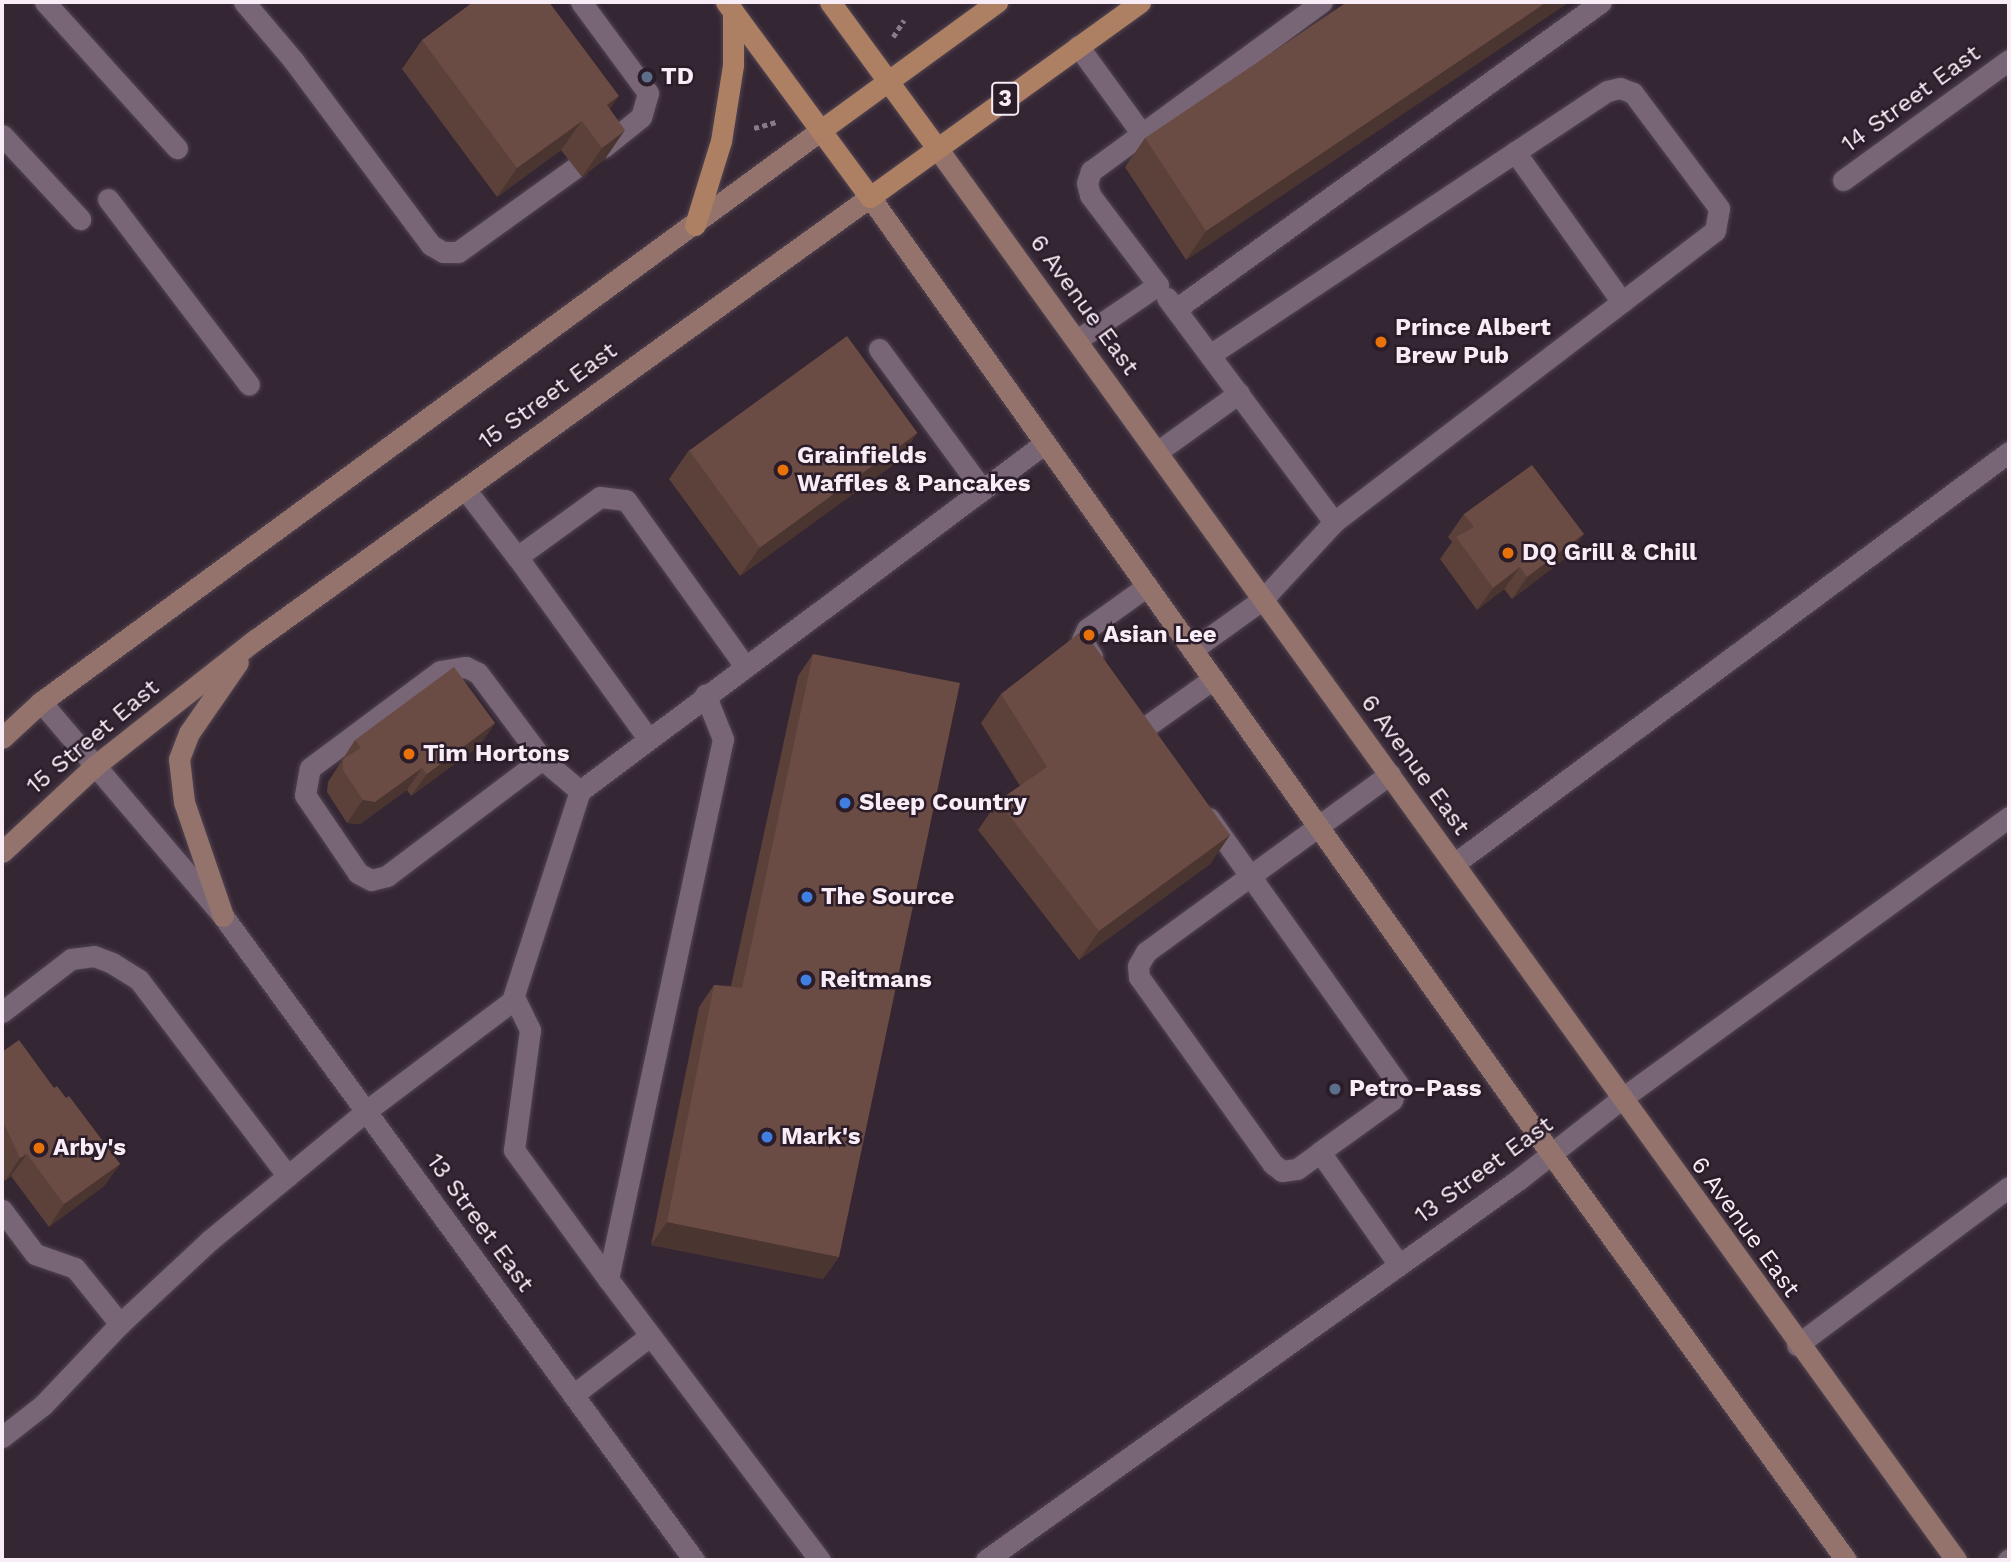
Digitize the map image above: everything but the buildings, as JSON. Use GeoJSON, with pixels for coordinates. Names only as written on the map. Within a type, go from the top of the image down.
{"type":"FeatureCollection","features":[{"type":"Feature","properties":{"kind":"main road","name":"6 Avenue East"},"geometry":{"type":"LineString","coordinates":[[830,2],[1390,774],[1797,1345],[1956,1560]]}},
{"type":"Feature","properties":{"kind":"main road"},"geometry":{"type":"LineString","coordinates":[[2,738],[41,702],[695,225],[887,79],[997,2]]}},
{"type":"Feature","properties":{"kind":"main road","name":"15 Street East"},"geometry":{"type":"LineString","coordinates":[[2,852],[96,765],[255,640],[1140,2]]}},
{"type":"Feature","properties":{"kind":"main road"},"geometry":{"type":"LineString","coordinates":[[729,6],[870,197],[1552,1155],[1846,1560]]}},
{"type":"Feature","properties":{"kind":"main road"},"geometry":{"type":"LineString","coordinates":[[695,225],[721,141],[733,65],[729,6]]}},
{"type":"Feature","properties":{"kind":"main road"},"geometry":{"type":"LineString","coordinates":[[223,916],[184,802],[179,759],[189,733],[255,640]]}},
{"type":"Feature","properties":{"kind":"street"},"geometry":{"type":"LineString","coordinates":[[45,2],[177,148]]}},
{"type":"Feature","properties":{"kind":"street"},"geometry":{"type":"LineString","coordinates":[[244,2],[293,60],[432,245],[443,252],[458,252],[575,168]]}},
{"type":"Feature","properties":{"kind":"street"},"geometry":{"type":"LineString","coordinates":[[581,2],[648,93],[641,117],[599,151]]}},
{"type":"Feature","properties":{"kind":"street"},"geometry":{"type":"LineString","coordinates":[[1322,2],[1091,170],[1087,183],[1090,195],[1335,522]]}},
{"type":"Feature","properties":{"kind":"street"},"geometry":{"type":"LineString","coordinates":[[1176,309],[1601,2]]}},
{"type":"Feature","properties":{"kind":"street"},"geometry":{"type":"LineString","coordinates":[[1078,46],[1142,134]]}},
{"type":"Feature","properties":{"kind":"street","name":"14 Street East"},"geometry":{"type":"LineString","coordinates":[[1843,180],[2009,60]]}},
{"type":"Feature","properties":{"kind":"street"},"geometry":{"type":"LineString","coordinates":[[1192,650],[1263,599],[1335,522],[1715,231],[1720,220],[1719,208],[1633,93],[1620,88],[1607,91],[1210,355]]}},
{"type":"Feature","properties":{"kind":"street"},"geometry":{"type":"LineString","coordinates":[[2,135],[80,219]]}},
{"type":"Feature","properties":{"kind":"street"},"geometry":{"type":"LineString","coordinates":[[1515,152],[1622,302]]}},
{"type":"Feature","properties":{"kind":"street"},"geometry":{"type":"LineString","coordinates":[[108,199],[249,385]]}},
{"type":"Feature","properties":{"kind":"street"},"geometry":{"type":"LineString","coordinates":[[1077,340],[1158,285]]}},
{"type":"Feature","properties":{"kind":"street"},"geometry":{"type":"LineString","coordinates":[[878,349],[982,489]]}},
{"type":"Feature","properties":{"kind":"street"},"geometry":{"type":"LineString","coordinates":[[1157,452],[1239,393]]}},
{"type":"Feature","properties":{"kind":"street"},"geometry":{"type":"LineString","coordinates":[[2,1437],[43,1405],[120,1324],[209,1241],[366,1111],[514,997],[580,791],[647,737],[1045,443]]}},
{"type":"Feature","properties":{"kind":"street"},"geometry":{"type":"LineString","coordinates":[[1454,863],[2009,452]]}},
{"type":"Feature","properties":{"kind":"street"},"geometry":{"type":"LineString","coordinates":[[465,489],[647,737]]}},
{"type":"Feature","properties":{"kind":"street"},"geometry":{"type":"LineString","coordinates":[[517,557],[600,497],[626,500],[744,665]]}},
{"type":"Feature","properties":{"kind":"street"},"geometry":{"type":"LineString","coordinates":[[1107,676],[1084,644],[1084,635],[1147,586]]}},
{"type":"Feature","properties":{"kind":"street"},"geometry":{"type":"LineString","coordinates":[[542,759],[387,876],[371,880],[358,873],[310,808],[304,781],[310,768],[440,671],[466,667],[478,674],[542,759],[580,791]]}},
{"type":"Feature","properties":{"kind":"street"},"geometry":{"type":"LineString","coordinates":[[1144,728],[1213,679]]}},
{"type":"Feature","properties":{"kind":"street"},"geometry":{"type":"LineString","coordinates":[[608,1279],[723,739],[705,694]]}},
{"type":"Feature","properties":{"kind":"street","name":"13 Street East"},"geometry":{"type":"LineString","coordinates":[[41,702],[223,916],[694,1560]]}},
{"type":"Feature","properties":{"kind":"street"},"geometry":{"type":"LineString","coordinates":[[1129,707],[1161,751]]}},
{"type":"Feature","properties":{"kind":"street"},"geometry":{"type":"LineString","coordinates":[[1193,796],[1250,875],[1398,1084],[1392,1100],[1297,1169],[1282,1171],[1273,1164],[1139,977],[1139,966],[1146,952],[1250,875],[1390,774]]}},
{"type":"Feature","properties":{"kind":"street","name":"13 Street East"},"geometry":{"type":"LineString","coordinates":[[986,1560],[1552,1155],[1621,1099],[2009,817]]}},
{"type":"Feature","properties":{"kind":"street"},"geometry":{"type":"LineString","coordinates":[[2,1012],[71,959],[94,956],[139,980],[288,1176]]}},
{"type":"Feature","properties":{"kind":"street"},"geometry":{"type":"LineString","coordinates":[[514,997],[530,1030],[514,1150],[650,1336],[820,1560]]}},
{"type":"Feature","properties":{"kind":"street"},"geometry":{"type":"LineString","coordinates":[[1320,1152],[1399,1265]]}},
{"type":"Feature","properties":{"kind":"street"},"geometry":{"type":"LineString","coordinates":[[1797,1345],[2009,1187]]}},
{"type":"Feature","properties":{"kind":"street"},"geometry":{"type":"LineString","coordinates":[[2,1210],[35,1254],[75,1268],[120,1324]]}},
{"type":"Feature","properties":{"kind":"street"},"geometry":{"type":"LineString","coordinates":[[573,1395],[650,1336]]}},
{"type":"Feature","properties":{"kind":"path"},"geometry":{"type":"LineString","coordinates":[[888,46],[904,20]]}},
{"type":"Feature","properties":{"kind":"path"},"geometry":{"type":"LineString","coordinates":[[750,129],[780,120]]}},
{"type":"Feature","properties":{"kind":"place","name":"TD"},"geometry":{"type":"Point","coordinates":[647,77]}},
{"type":"Feature","properties":{"kind":"place","name":"Prince Albert Brew Pub"},"geometry":{"type":"Point","coordinates":[1381,342]}},
{"type":"Feature","properties":{"kind":"place","name":"Grainfields Waffles & Pancakes"},"geometry":{"type":"Point","coordinates":[783,470]}},
{"type":"Feature","properties":{"kind":"place","name":"DQ Grill & Chill"},"geometry":{"type":"Point","coordinates":[1508,553]}},
{"type":"Feature","properties":{"kind":"place","name":"Asian Lee"},"geometry":{"type":"Point","coordinates":[1089,635]}},
{"type":"Feature","properties":{"kind":"place","name":"Tim Hortons"},"geometry":{"type":"Point","coordinates":[409,754]}},
{"type":"Feature","properties":{"kind":"place","name":"Sleep Country"},"geometry":{"type":"Point","coordinates":[845,803]}},
{"type":"Feature","properties":{"kind":"place","name":"The Source"},"geometry":{"type":"Point","coordinates":[807,897]}},
{"type":"Feature","properties":{"kind":"place","name":"Reitmans"},"geometry":{"type":"Point","coordinates":[806,980]}},
{"type":"Feature","properties":{"kind":"place","name":"Petro-Pass"},"geometry":{"type":"Point","coordinates":[1335,1089]}},
{"type":"Feature","properties":{"kind":"place","name":"Mark's"},"geometry":{"type":"Point","coordinates":[767,1137]}},
{"type":"Feature","properties":{"kind":"place","name":"Arby's"},"geometry":{"type":"Point","coordinates":[39,1148]}}]}
